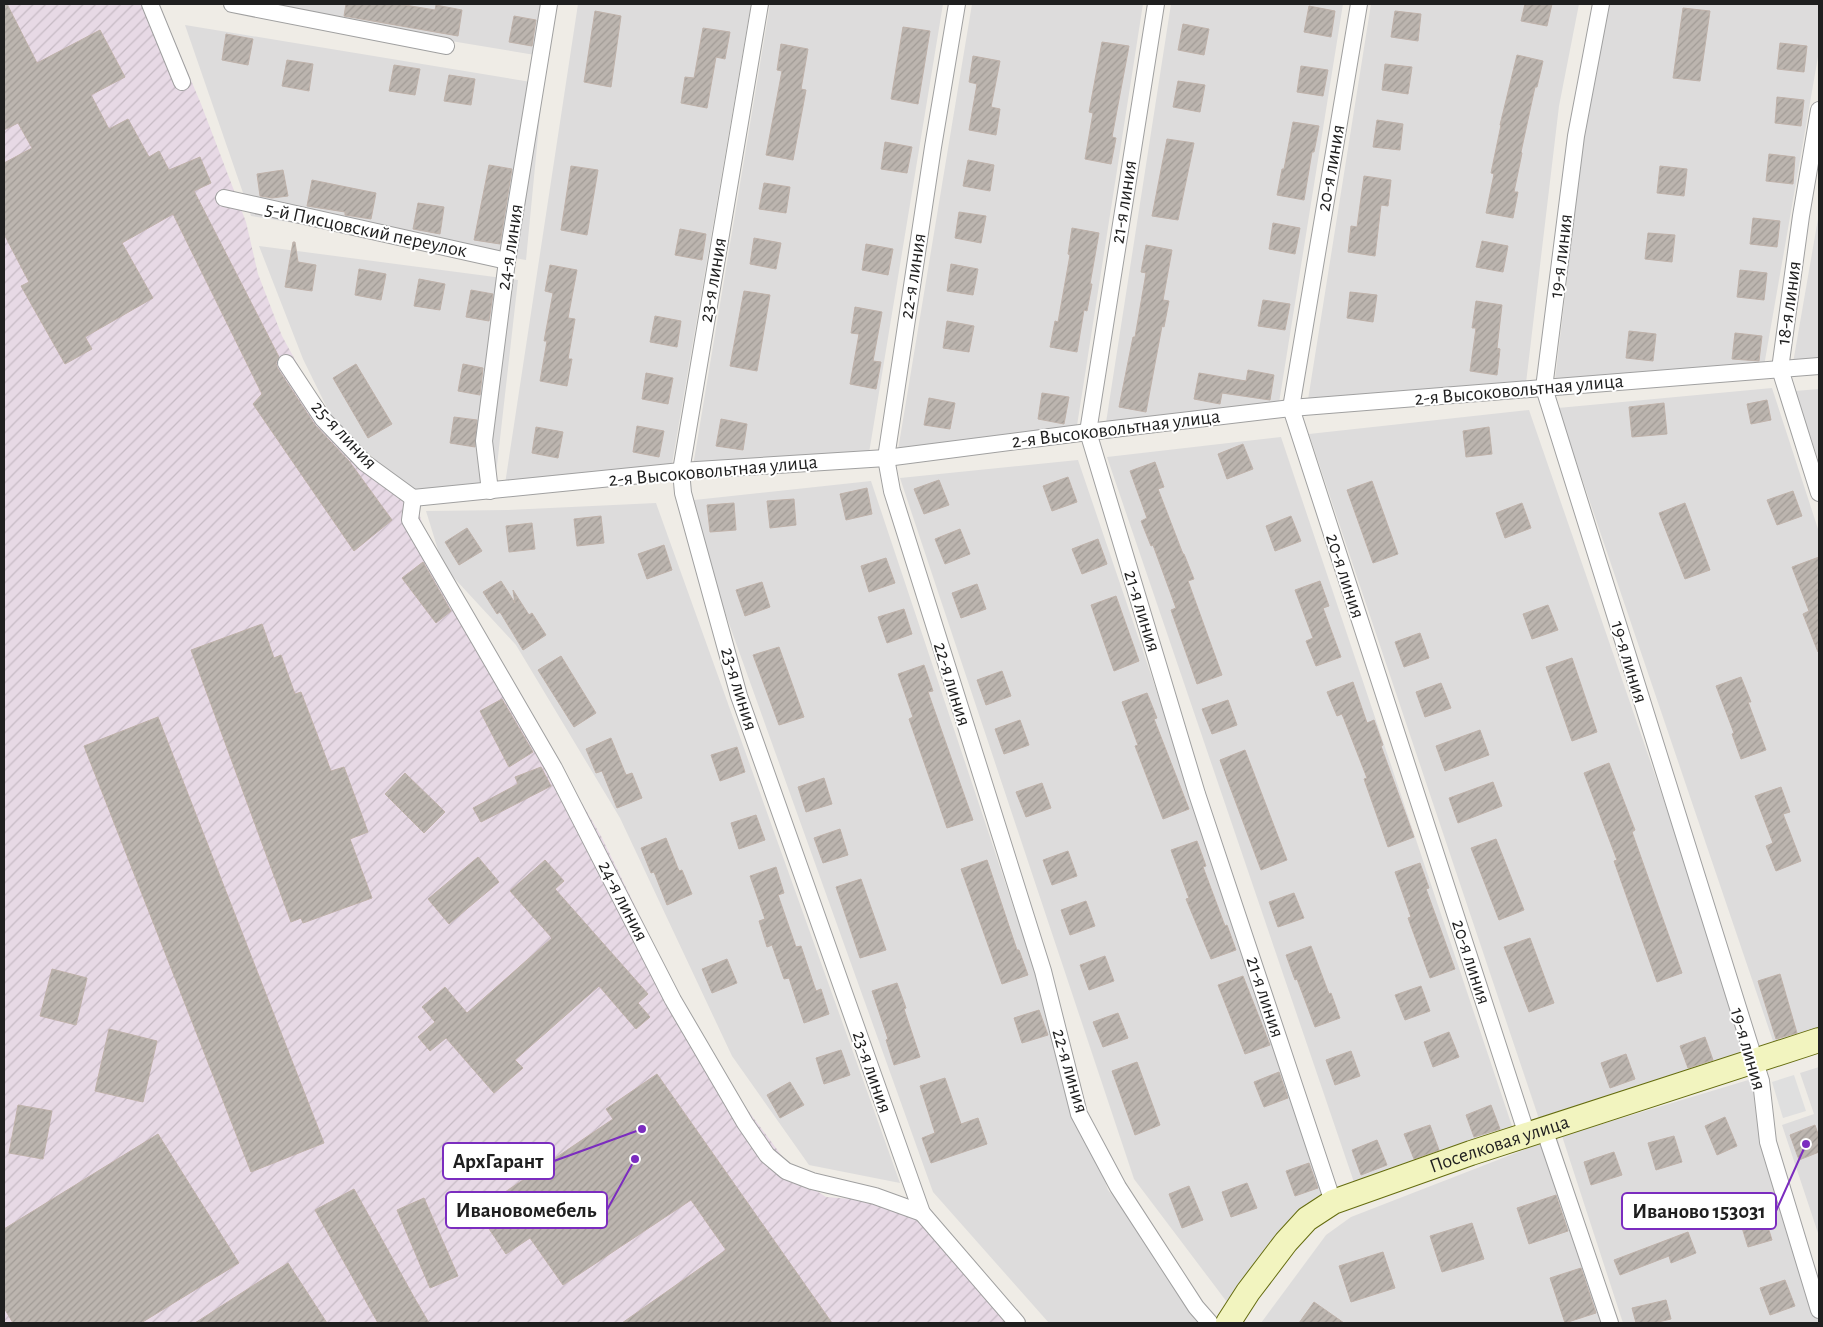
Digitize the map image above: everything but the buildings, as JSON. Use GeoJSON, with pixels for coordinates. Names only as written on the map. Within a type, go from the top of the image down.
{"type":"FeatureCollection","features":[{"type":"Feature","properties":{"kind":"street"},"geometry":{"type":"LineString","coordinates":[[150,4],[182,82]]}},
{"type":"Feature","properties":{"kind":"street"},"geometry":{"type":"LineString","coordinates":[[232,4],[446,46]]}},
{"type":"Feature","properties":{"kind":"street","name":"24-я линия"},"geometry":{"type":"LineString","coordinates":[[490,491],[484,441],[507,261],[549,4]]}},
{"type":"Feature","properties":{"kind":"street","name":"23-я линия"},"geometry":{"type":"LineString","coordinates":[[760,4],[681,472],[683,493],[739,696],[922,1213],[1017,1323]]}},
{"type":"Feature","properties":{"kind":"street","name":"22-я линия"},"geometry":{"type":"LineString","coordinates":[[957,4],[933,146],[886,458],[892,491],[1043,971],[1079,1114],[1118,1187],[1196,1307],[1210,1323]]}},
{"type":"Feature","properties":{"kind":"street","name":"21-я линия"},"geometry":{"type":"LineString","coordinates":[[1156,4],[1088,432],[1198,794],[1333,1202]]}},
{"type":"Feature","properties":{"kind":"street","name":"20-я линия"},"geometry":{"type":"LineString","coordinates":[[1359,4],[1291,408],[1536,1132],[1610,1323]]}},
{"type":"Feature","properties":{"kind":"street","name":"19-я линия"},"geometry":{"type":"LineString","coordinates":[[1601,4],[1576,136],[1544,388],[1761,1082],[1768,1142],[1819,1310]]}},
{"type":"Feature","properties":{"kind":"street","name":"18-я линия"},"geometry":{"type":"LineString","coordinates":[[1819,110],[1800,216],[1780,369],[1819,493]]}},
{"type":"Feature","properties":{"kind":"street","name":"5-й Писцовский переулок"},"geometry":{"type":"LineString","coordinates":[[224,198],[507,261]]}},
{"type":"Feature","properties":{"kind":"street","name":"25-я линия"},"geometry":{"type":"LineString","coordinates":[[286,363],[323,419],[365,463],[413,498]]}},
{"type":"Feature","properties":{"kind":"street","name":"2-я Высоковольтная улица"},"geometry":{"type":"LineString","coordinates":[[413,498],[681,472],[886,458],[1291,408],[1819,366]]}},
{"type":"Feature","properties":{"kind":"street","name":"24-я линия"},"geometry":{"type":"LineString","coordinates":[[413,498],[410,520],[554,768],[673,1000],[745,1123],[767,1155],[786,1171],[812,1181],[876,1196],[922,1213]]}},
{"type":"Feature","properties":{"kind":"street","name":"Поселковая улица"},"geometry":{"type":"LineString","coordinates":[[1228,1323],[1248,1292],[1286,1242],[1307,1219],[1333,1202],[1536,1132],[1819,1040]]}},
{"type":"Feature","properties":{"kind":"shaded area"},"geometry":{"type":"Polygon","coordinates":[[[4,4],[159,4],[201,104],[246,222],[258,274],[282,336],[327,418],[418,509],[435,570],[500,663],[601,836],[709,1058],[799,1179],[826,1197],[878,1201],[930,1227],[1020,1323],[4,1323],[4,4]]]}},
{"type":"Feature","properties":{"kind":"shaded area"},"geometry":{"type":"Polygon","coordinates":[[[227,4],[555,4],[547,57],[227,4]]]}},
{"type":"Feature","properties":{"kind":"shaded area"},"geometry":{"type":"Polygon","coordinates":[[[578,4],[751,4],[671,470],[505,484],[578,4]]]}},
{"type":"Feature","properties":{"kind":"shaded area"},"geometry":{"type":"Polygon","coordinates":[[[770,4],[943,4],[869,453],[693,466],[770,4]]]}},
{"type":"Feature","properties":{"kind":"shaded area"},"geometry":{"type":"Polygon","coordinates":[[[972,4],[1143,4],[1076,432],[898,450],[972,4]]]}},
{"type":"Feature","properties":{"kind":"shaded area"},"geometry":{"type":"Polygon","coordinates":[[[1171,4],[1343,4],[1278,409],[1105,429],[1171,4]]]}},
{"type":"Feature","properties":{"kind":"shaded area"},"geometry":{"type":"Polygon","coordinates":[[[1371,4],[1579,4],[1559,106],[1526,383],[1307,406],[1371,4]]]}},
{"type":"Feature","properties":{"kind":"shaded area"},"geometry":{"type":"Polygon","coordinates":[[[1608,4],[1819,4],[1819,51],[1764,366],[1555,380],[1587,111],[1608,4]]]}},
{"type":"Feature","properties":{"kind":"shaded area"},"geometry":{"type":"Polygon","coordinates":[[[185,25],[543,84],[526,260],[251,216],[185,25]]]}},
{"type":"Feature","properties":{"kind":"shaded area"},"geometry":{"type":"Polygon","coordinates":[[[1819,213],[1819,361],[1793,363],[1819,213]]]}},
{"type":"Feature","properties":{"kind":"shaded area"},"geometry":{"type":"Polygon","coordinates":[[[259,246],[518,280],[495,483],[420,503],[332,418],[303,359],[259,246]]]}},
{"type":"Feature","properties":{"kind":"shaded area"},"geometry":{"type":"Polygon","coordinates":[[[1772,388],[1819,532],[1819,1036],[1776,1050],[1558,408],[1772,388]]]}},
{"type":"Feature","properties":{"kind":"shaded area"},"geometry":{"type":"Polygon","coordinates":[[[1819,389],[1819,462],[1795,391],[1819,389]]]}},
{"type":"Feature","properties":{"kind":"shaded area"},"geometry":{"type":"Polygon","coordinates":[[[1529,410],[1750,1050],[1541,1125],[1309,434],[1529,410]]]}},
{"type":"Feature","properties":{"kind":"shaded area"},"geometry":{"type":"Polygon","coordinates":[[[1281,437],[1515,1135],[1359,1197],[1107,457],[1281,437]]]}},
{"type":"Feature","properties":{"kind":"shaded area"},"geometry":{"type":"Polygon","coordinates":[[[1078,460],[1333,1210],[1317,1221],[1246,1316],[1236,1314],[1134,1179],[900,478],[1078,460]]]}},
{"type":"Feature","properties":{"kind":"shaded area"},"geometry":{"type":"Polygon","coordinates":[[[871,481],[1108,1190],[1214,1323],[1049,1323],[933,1192],[685,501],[871,481]]]}},
{"type":"Feature","properties":{"kind":"shaded area"},"geometry":{"type":"Polygon","coordinates":[[[656,503],[900,1183],[809,1165],[732,1056],[620,818],[516,645],[443,566],[426,511],[508,510],[656,503]]]}},
{"type":"Feature","properties":{"kind":"shaded area"},"geometry":{"type":"Polygon","coordinates":[[[1819,1067],[1819,1236],[1782,1125],[1814,1114],[1800,1073],[1819,1067]]]}},
{"type":"Feature","properties":{"kind":"shaded area"},"geometry":{"type":"Polygon","coordinates":[[[1794,1075],[1806,1111],[1783,1118],[1772,1082],[1794,1075]]]}},
{"type":"Feature","properties":{"kind":"shaded area"},"geometry":{"type":"Polygon","coordinates":[[[1755,1078],[1819,1323],[1623,1323],[1562,1136],[1755,1078]]]}},
{"type":"Feature","properties":{"kind":"shaded area"},"geometry":{"type":"Polygon","coordinates":[[[1557,1137],[1611,1323],[1261,1323],[1326,1235],[1351,1217],[1557,1137]]]}},
{"type":"Feature","properties":{"kind":"place","name":"АрхГарант"},"geometry":{"type":"Point","coordinates":[642,1129]}},
{"type":"Feature","properties":{"kind":"place","name":"Иваново 153031"},"geometry":{"type":"Point","coordinates":[1806,1144]}},
{"type":"Feature","properties":{"kind":"place","name":"Ивановомебель"},"geometry":{"type":"Point","coordinates":[635,1159]}}]}
